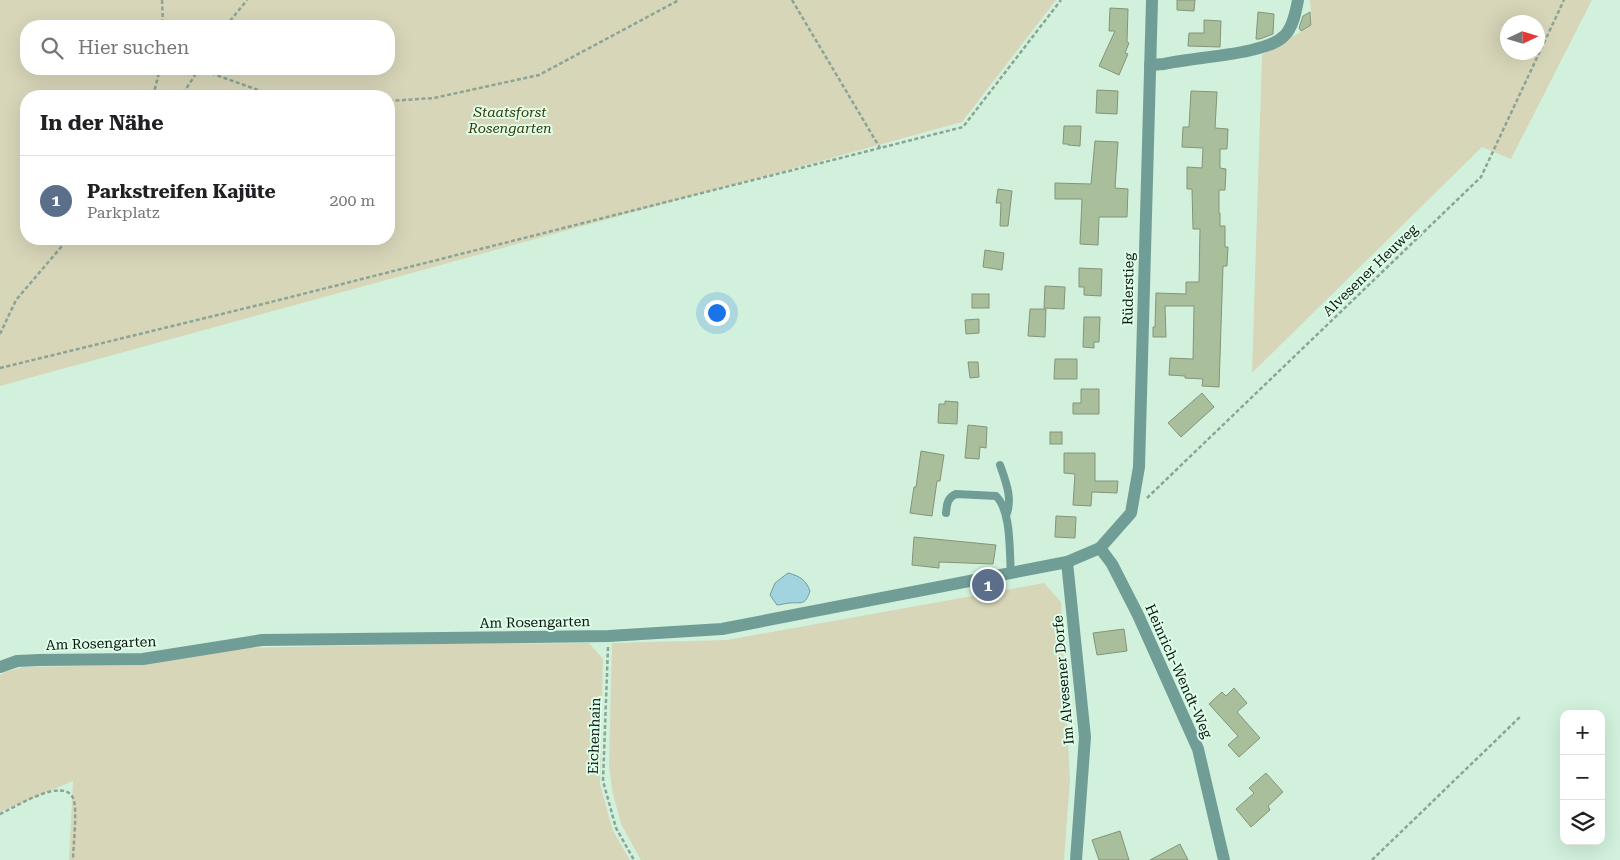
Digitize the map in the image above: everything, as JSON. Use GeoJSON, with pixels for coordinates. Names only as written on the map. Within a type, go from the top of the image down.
{"type":"FeatureCollection","features":[{"type":"Feature","properties":{"kind":"street","name":"Rüderstieg"},"geometry":{"type":"LineString","coordinates":[[1131,513],[1139,466],[1152,0]]}},
{"type":"Feature","properties":{"kind":"street"},"geometry":{"type":"LineString","coordinates":[[1150,65],[1265,47],[1283,38],[1287,33],[1298,0]]}},
{"type":"Feature","properties":{"kind":"street"},"geometry":{"type":"LineString","coordinates":[[1067,562],[1100,548],[1131,513]]}},
{"type":"Feature","properties":{"kind":"street","name":"Heinrich-Wendt-Weg"},"geometry":{"type":"LineString","coordinates":[[1100,548],[1112,564],[1138,615],[1198,749],[1224,860]]}},
{"type":"Feature","properties":{"kind":"street","name":"Am Rosengarten"},"geometry":{"type":"LineString","coordinates":[[0,667],[17,661],[143,659],[262,640],[608,636],[722,629],[1067,562]]}},
{"type":"Feature","properties":{"kind":"street","name":"Im Alvesener Dorfe"},"geometry":{"type":"LineString","coordinates":[[1067,562],[1085,736],[1076,860]]}},
{"type":"Feature","properties":{"kind":"lane"},"geometry":{"type":"LineString","coordinates":[[1000,465],[1009,494],[1009,509],[1006,516]]}},
{"type":"Feature","properties":{"kind":"lane"},"geometry":{"type":"LineString","coordinates":[[946,513],[950,496],[960,493],[996,496],[1006,516],[1010,573]]}},
{"type":"Feature","properties":{"kind":"path"},"geometry":{"type":"LineString","coordinates":[[162,0],[163,20]]}},
{"type":"Feature","properties":{"kind":"path"},"geometry":{"type":"LineString","coordinates":[[231,20],[247,0]]}},
{"type":"Feature","properties":{"kind":"path"},"geometry":{"type":"LineString","coordinates":[[395,101],[434,98],[539,75],[680,0]]}},
{"type":"Feature","properties":{"kind":"path"},"geometry":{"type":"LineString","coordinates":[[792,0],[880,148]]}},
{"type":"Feature","properties":{"kind":"path"},"geometry":{"type":"LineString","coordinates":[[0,368],[281,300],[963,127],[1060,0]]}},
{"type":"Feature","properties":{"kind":"path","name":"Alvesener Heuweg"},"geometry":{"type":"LineString","coordinates":[[1131,513],[1481,177],[1564,0]]}},
{"type":"Feature","properties":{"kind":"path"},"geometry":{"type":"LineString","coordinates":[[155,90],[158,75]]}},
{"type":"Feature","properties":{"kind":"path"},"geometry":{"type":"LineString","coordinates":[[185,90],[195,75]]}},
{"type":"Feature","properties":{"kind":"path"},"geometry":{"type":"LineString","coordinates":[[216,75],[258,90]]}},
{"type":"Feature","properties":{"kind":"path"},"geometry":{"type":"LineString","coordinates":[[0,334],[16,300],[63,245]]}},
{"type":"Feature","properties":{"kind":"path","name":"Eichenhain"},"geometry":{"type":"LineString","coordinates":[[608,636],[603,782],[616,828],[634,860]]}},
{"type":"Feature","properties":{"kind":"path"},"geometry":{"type":"LineString","coordinates":[[1372,860],[1521,716]]}},
{"type":"Feature","properties":{"kind":"path"},"geometry":{"type":"LineString","coordinates":[[0,814],[48,791],[61,790],[69,792],[74,798],[75,808],[73,860]]}},
{"type":"Feature","properties":{"kind":"green space","name":"Staatsforst Rosengarten"},"geometry":{"type":"Polygon","coordinates":[[[0,0],[1056,0],[962,122],[0,386],[0,0]]]}},
{"type":"Feature","properties":{"kind":"green space"},"geometry":{"type":"Polygon","coordinates":[[[1310,0],[1592,0],[1511,159],[1482,147],[1252,373],[1262,55],[1312,25],[1310,0]]]}},
{"type":"Feature","properties":{"kind":"green space"},"geometry":{"type":"Polygon","coordinates":[[[1044,583],[1061,602],[1070,781],[1064,860],[641,860],[621,824],[612,790],[609,764],[612,643],[727,640],[1044,583]]]}},
{"type":"Feature","properties":{"kind":"green space"},"geometry":{"type":"Polygon","coordinates":[[[589,643],[603,659],[600,784],[613,831],[630,860],[69,860],[73,781],[0,812],[0,675],[5,672],[23,667],[142,665],[242,648],[589,643]]]}},
{"type":"Feature","properties":{"kind":"water"},"geometry":{"type":"Polygon","coordinates":[[[788,573],[802,579],[810,591],[803,602],[777,605],[770,595],[775,583],[788,573]]]}},
{"type":"Feature","properties":{"kind":"building"},"geometry":{"type":"Polygon","coordinates":[[[1177,0],[1195,0],[1194,11],[1177,10],[1177,0]]]}},
{"type":"Feature","properties":{"kind":"building"},"geometry":{"type":"Polygon","coordinates":[[[1110,8],[1128,9],[1127,42],[1129,43],[1125,53],[1128,54],[1119,75],[1099,66],[1115,31],[1109,31],[1110,8]]]}},
{"type":"Feature","properties":{"kind":"building"},"geometry":{"type":"Polygon","coordinates":[[[1258,12],[1274,14],[1273,34],[1256,39],[1258,12]]]}},
{"type":"Feature","properties":{"kind":"building"},"geometry":{"type":"Polygon","coordinates":[[[1310,12],[1311,25],[1301,31],[1299,28],[1303,16],[1310,12]]]}},
{"type":"Feature","properties":{"kind":"building"},"geometry":{"type":"Polygon","coordinates":[[[1204,20],[1221,21],[1220,47],[1188,46],[1189,33],[1204,33],[1204,20]]]}},
{"type":"Feature","properties":{"kind":"building"},"geometry":{"type":"Polygon","coordinates":[[[1097,90],[1118,91],[1117,114],[1096,113],[1097,90]]]}},
{"type":"Feature","properties":{"kind":"building"},"geometry":{"type":"Polygon","coordinates":[[[1191,91],[1217,92],[1215,128],[1228,129],[1227,149],[1220,149],[1220,168],[1226,169],[1225,190],[1219,190],[1220,226],[1225,226],[1225,247],[1228,247],[1227,266],[1223,266],[1219,387],[1202,386],[1203,379],[1169,375],[1170,358],[1193,359],[1194,306],[1165,306],[1166,337],[1153,337],[1156,293],[1186,294],[1186,282],[1199,282],[1200,229],[1193,229],[1192,189],[1187,189],[1187,167],[1202,168],[1203,148],[1182,147],[1183,127],[1189,127],[1191,91]]]}},
{"type":"Feature","properties":{"kind":"building"},"geometry":{"type":"Polygon","coordinates":[[[1064,126],[1081,126],[1080,146],[1063,144],[1064,126]]]}},
{"type":"Feature","properties":{"kind":"building"},"geometry":{"type":"Polygon","coordinates":[[[1095,141],[1118,142],[1115,188],[1128,189],[1127,217],[1099,217],[1098,245],[1080,244],[1082,199],[1055,199],[1055,183],[1091,184],[1095,141]]]}},
{"type":"Feature","properties":{"kind":"building"},"geometry":{"type":"Polygon","coordinates":[[[998,189],[1012,191],[1008,226],[1000,226],[1001,203],[996,203],[998,189]]]}},
{"type":"Feature","properties":{"kind":"building"},"geometry":{"type":"Polygon","coordinates":[[[985,250],[1004,253],[1002,270],[983,267],[985,250]]]}},
{"type":"Feature","properties":{"kind":"building"},"geometry":{"type":"Polygon","coordinates":[[[1079,268],[1102,269],[1101,296],[1084,295],[1084,287],[1079,287],[1079,268]]]}},
{"type":"Feature","properties":{"kind":"building"},"geometry":{"type":"Polygon","coordinates":[[[1045,286],[1065,287],[1064,309],[1044,308],[1045,286]]]}},
{"type":"Feature","properties":{"kind":"building"},"geometry":{"type":"Polygon","coordinates":[[[972,294],[989,294],[989,308],[972,308],[972,294]]]}},
{"type":"Feature","properties":{"kind":"building"},"geometry":{"type":"Polygon","coordinates":[[[1030,309],[1046,309],[1045,337],[1028,336],[1030,309]]]}},
{"type":"Feature","properties":{"kind":"building"},"geometry":{"type":"Polygon","coordinates":[[[1084,317],[1100,317],[1099,342],[1094,342],[1094,348],[1083,347],[1084,317]]]}},
{"type":"Feature","properties":{"kind":"building"},"geometry":{"type":"Polygon","coordinates":[[[979,319],[979,333],[966,334],[965,320],[979,319]]]}},
{"type":"Feature","properties":{"kind":"building"},"geometry":{"type":"Polygon","coordinates":[[[1055,359],[1077,359],[1077,379],[1054,379],[1055,359]]]}},
{"type":"Feature","properties":{"kind":"building"},"geometry":{"type":"Polygon","coordinates":[[[968,362],[978,362],[979,377],[970,378],[968,362]]]}},
{"type":"Feature","properties":{"kind":"building"},"geometry":{"type":"Polygon","coordinates":[[[1081,389],[1099,389],[1099,414],[1073,414],[1073,403],[1081,403],[1081,389]]]}},
{"type":"Feature","properties":{"kind":"building"},"geometry":{"type":"Polygon","coordinates":[[[1202,393],[1214,407],[1181,437],[1168,423],[1202,393]]]}},
{"type":"Feature","properties":{"kind":"building"},"geometry":{"type":"Polygon","coordinates":[[[945,401],[958,402],[957,424],[938,423],[939,404],[945,404],[945,401]]]}},
{"type":"Feature","properties":{"kind":"building"},"geometry":{"type":"Polygon","coordinates":[[[968,425],[987,427],[986,448],[980,447],[979,459],[965,458],[968,425]]]}},
{"type":"Feature","properties":{"kind":"building"},"geometry":{"type":"Polygon","coordinates":[[[1050,432],[1062,432],[1062,444],[1050,444],[1050,432]]]}},
{"type":"Feature","properties":{"kind":"building"},"geometry":{"type":"Polygon","coordinates":[[[921,451],[944,455],[940,481],[937,481],[932,516],[910,513],[921,451]]]}},
{"type":"Feature","properties":{"kind":"building"},"geometry":{"type":"Polygon","coordinates":[[[1064,453],[1095,453],[1095,481],[1118,481],[1117,493],[1092,492],[1091,506],[1073,505],[1075,474],[1064,473],[1064,453]]]}},
{"type":"Feature","properties":{"kind":"building"},"geometry":{"type":"Polygon","coordinates":[[[1056,516],[1076,517],[1075,538],[1055,537],[1056,516]]]}},
{"type":"Feature","properties":{"kind":"building"},"geometry":{"type":"Polygon","coordinates":[[[914,537],[996,545],[993,564],[939,562],[939,568],[912,565],[914,537]]]}},
{"type":"Feature","properties":{"kind":"building"},"geometry":{"type":"Polygon","coordinates":[[[1124,629],[1127,651],[1097,655],[1093,633],[1124,629]]]}},
{"type":"Feature","properties":{"kind":"building"},"geometry":{"type":"Polygon","coordinates":[[[1234,688],[1247,703],[1237,712],[1260,738],[1239,757],[1228,745],[1238,736],[1209,704],[1222,692],[1226,696],[1234,688]]]}},
{"type":"Feature","properties":{"kind":"building"},"geometry":{"type":"Polygon","coordinates":[[[1266,773],[1283,792],[1268,806],[1270,810],[1251,827],[1236,809],[1254,793],[1249,788],[1266,773]]]}},
{"type":"Feature","properties":{"kind":"building"},"geometry":{"type":"Polygon","coordinates":[[[1120,831],[1129,860],[1099,860],[1092,840],[1120,831]]]}},
{"type":"Feature","properties":{"kind":"building"},"geometry":{"type":"Polygon","coordinates":[[[1180,844],[1188,860],[1150,860],[1180,844]]]}},
{"type":"Feature","properties":{"kind":"place","name":"Parkstreifen Kajüte"},"geometry":{"type":"Point","coordinates":[988,585]}}]}
